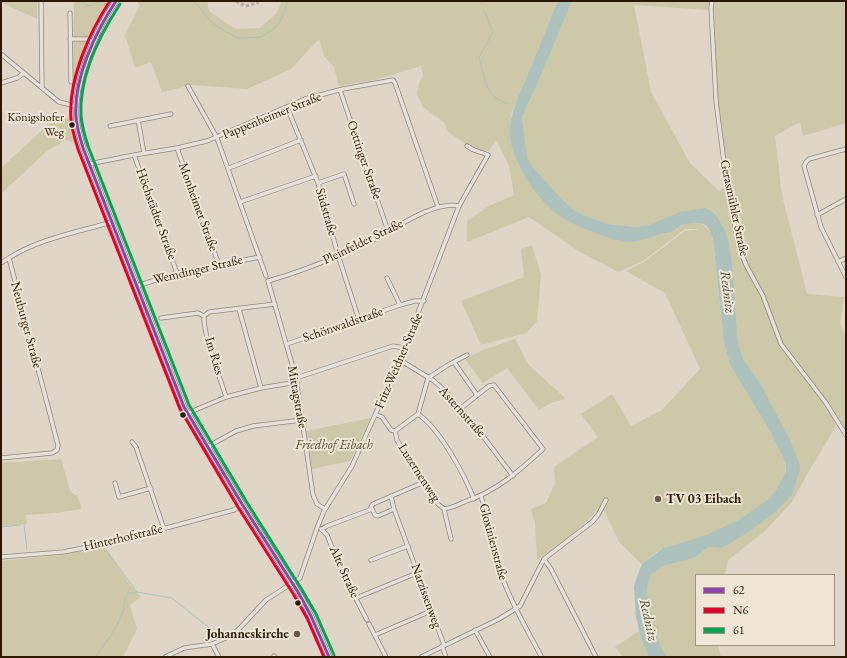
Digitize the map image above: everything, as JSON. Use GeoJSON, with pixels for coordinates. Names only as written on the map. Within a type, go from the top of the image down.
{"type":"FeatureCollection","features":[{"type":"Feature","properties":{"kind":"main road"},"geometry":{"type":"LineString","coordinates":[[116,1],[101,25],[80,83],[76,106],[80,137],[89,164],[179,396],[188,414],[311,616],[327,656]]}},
{"type":"Feature","properties":{"kind":"street"},"geometry":{"type":"LineString","coordinates":[[41,1],[42,87]]}},
{"type":"Feature","properties":{"kind":"street","name":"Gerasmühler Straße"},"geometry":{"type":"LineString","coordinates":[[712,1],[711,8],[716,101],[726,178],[740,247],[746,265],[763,296],[781,344],[826,403],[846,435]]}},
{"type":"Feature","properties":{"kind":"street"},"geometry":{"type":"LineString","coordinates":[[70,13],[71,82]]}},
{"type":"Feature","properties":{"kind":"street"},"geometry":{"type":"LineString","coordinates":[[70,39],[94,42]]}},
{"type":"Feature","properties":{"kind":"street"},"geometry":{"type":"LineString","coordinates":[[1,54],[60,102],[76,106]]}},
{"type":"Feature","properties":{"kind":"street"},"geometry":{"type":"LineString","coordinates":[[1,83],[17,78],[24,73]]}},
{"type":"Feature","properties":{"kind":"street","name":"Pappenheimer Straße"},"geometry":{"type":"LineString","coordinates":[[89,164],[177,148],[218,138],[305,100],[340,90],[393,80],[438,207]]}},
{"type":"Feature","properties":{"kind":"street"},"geometry":{"type":"LineString","coordinates":[[188,86],[218,138],[266,276]]}},
{"type":"Feature","properties":{"kind":"street","name":"Oettinger Straße"},"geometry":{"type":"LineString","coordinates":[[340,90],[388,231]]}},
{"type":"Feature","properties":{"kind":"street","name":"Südstraße"},"geometry":{"type":"LineString","coordinates":[[287,107],[316,176],[338,255],[359,320]]}},
{"type":"Feature","properties":{"kind":"street"},"geometry":{"type":"LineString","coordinates":[[110,126],[171,114]]}},
{"type":"Feature","properties":{"kind":"street"},"geometry":{"type":"LineString","coordinates":[[138,120],[144,153]]}},
{"type":"Feature","properties":{"kind":"street"},"geometry":{"type":"LineString","coordinates":[[229,168],[301,140]]}},
{"type":"Feature","properties":{"kind":"street","name":"Fritz-Weidner-Straße"},"geometry":{"type":"LineString","coordinates":[[292,584],[300,578],[325,509],[352,466],[376,415],[424,301],[440,251],[459,206],[488,155],[477,152],[467,146]]}},
{"type":"Feature","properties":{"kind":"street","name":"Monheimer Straße"},"geometry":{"type":"LineString","coordinates":[[177,148],[218,265]]}},
{"type":"Feature","properties":{"kind":"street"},"geometry":{"type":"LineString","coordinates":[[846,149],[811,158],[806,162],[805,169],[817,216],[823,232],[846,277]]}},
{"type":"Feature","properties":{"kind":"street","name":"Höchstädter Straße"},"geometry":{"type":"LineString","coordinates":[[134,155],[177,273]]}},
{"type":"Feature","properties":{"kind":"street"},"geometry":{"type":"LineString","coordinates":[[318,183],[344,174],[354,204]]}},
{"type":"Feature","properties":{"kind":"street"},"geometry":{"type":"LineString","coordinates":[[240,202],[316,176]]}},
{"type":"Feature","properties":{"kind":"street"},"geometry":{"type":"LineString","coordinates":[[817,216],[846,199]]}},
{"type":"Feature","properties":{"kind":"street","name":"Pleinfelder Straße"},"geometry":{"type":"LineString","coordinates":[[268,281],[304,270],[376,238],[405,222],[438,207],[454,205],[459,206]]}},
{"type":"Feature","properties":{"kind":"street"},"geometry":{"type":"LineString","coordinates":[[1,263],[19,252],[35,245],[112,222]]}},
{"type":"Feature","properties":{"kind":"street","name":"Wemdinger Straße"},"geometry":{"type":"LineString","coordinates":[[136,286],[177,273],[260,257]]}},
{"type":"Feature","properties":{"kind":"street","name":"Neuburger Straße"},"geometry":{"type":"LineString","coordinates":[[1,458],[52,454],[57,450],[58,445],[9,258]]}},
{"type":"Feature","properties":{"kind":"street"},"geometry":{"type":"LineString","coordinates":[[838,262],[846,258]]}},
{"type":"Feature","properties":{"kind":"street","name":"Schönwaldstraße"},"geometry":{"type":"LineString","coordinates":[[387,278],[400,305]]}},
{"type":"Feature","properties":{"kind":"street","name":"Mittagstraße"},"geometry":{"type":"LineString","coordinates":[[268,281],[296,380],[313,495],[317,504],[325,509]]}},
{"type":"Feature","properties":{"kind":"street","name":"Schönwaldstraße"},"geometry":{"type":"LineString","coordinates":[[287,344],[414,300],[424,301]]}},
{"type":"Feature","properties":{"kind":"street"},"geometry":{"type":"LineString","coordinates":[[161,318],[198,313],[204,316],[209,312],[275,304]]}},
{"type":"Feature","properties":{"kind":"street"},"geometry":{"type":"LineString","coordinates":[[239,309],[261,388]]}},
{"type":"Feature","properties":{"kind":"street","name":"Im Ries"},"geometry":{"type":"LineString","coordinates":[[204,316],[208,337],[226,396]]}},
{"type":"Feature","properties":{"kind":"street"},"geometry":{"type":"LineString","coordinates":[[188,414],[226,396],[296,380],[392,346],[404,348]]}},
{"type":"Feature","properties":{"kind":"street"},"geometry":{"type":"LineString","coordinates":[[395,431],[418,414],[428,378],[467,355]]}},
{"type":"Feature","properties":{"kind":"street","name":"Asternstraße"},"geometry":{"type":"LineString","coordinates":[[400,360],[443,389],[461,408],[513,476]]}},
{"type":"Feature","properties":{"kind":"street"},"geometry":{"type":"LineString","coordinates":[[454,362],[477,395]]}},
{"type":"Feature","properties":{"kind":"street"},"geometry":{"type":"LineString","coordinates":[[444,509],[481,496],[513,476],[543,449],[496,386],[489,386],[461,408]]}},
{"type":"Feature","properties":{"kind":"street"},"geometry":{"type":"LineString","coordinates":[[418,414],[427,422],[452,455],[463,474],[474,499]]}},
{"type":"Feature","properties":{"kind":"street","name":"Luzernenweg"},"geometry":{"type":"LineString","coordinates":[[376,415],[382,417],[391,430],[395,431],[397,440],[422,483],[438,504],[444,509],[452,539]]}},
{"type":"Feature","properties":{"kind":"street"},"geometry":{"type":"LineString","coordinates":[[208,446],[236,431],[253,426],[302,420]]}},
{"type":"Feature","properties":{"kind":"street"},"geometry":{"type":"LineString","coordinates":[[132,442],[136,447],[164,529]]}},
{"type":"Feature","properties":{"kind":"street"},"geometry":{"type":"LineString","coordinates":[[115,483],[119,497],[150,488]]}},
{"type":"Feature","properties":{"kind":"street"},"geometry":{"type":"LineString","coordinates":[[394,509],[376,516],[371,507],[373,504],[422,483]]}},
{"type":"Feature","properties":{"kind":"street","name":"Narzissenweg"},"geometry":{"type":"LineString","coordinates":[[391,496],[391,501],[446,657]]}},
{"type":"Feature","properties":{"kind":"street","name":"Gloxinienstraße"},"geometry":{"type":"LineString","coordinates":[[481,496],[498,564],[516,609],[541,656]]}},
{"type":"Feature","properties":{"kind":"street"},"geometry":{"type":"LineString","coordinates":[[421,657],[520,606],[544,559],[592,522],[598,515],[606,500]]}},
{"type":"Feature","properties":{"kind":"street","name":"Hinterhofstraße"},"geometry":{"type":"LineString","coordinates":[[1,558],[78,549],[112,542],[234,510],[242,504]]}},
{"type":"Feature","properties":{"kind":"street"},"geometry":{"type":"LineString","coordinates":[[317,528],[322,529],[372,509]]}},
{"type":"Feature","properties":{"kind":"street","name":"Alte Straße"},"geometry":{"type":"LineString","coordinates":[[322,529],[327,535],[342,572],[386,657]]}},
{"type":"Feature","properties":{"kind":"street","name":"Narzissenweg"},"geometry":{"type":"LineString","coordinates":[[371,560],[408,546]]}},
{"type":"Feature","properties":{"kind":"street"},"geometry":{"type":"LineString","coordinates":[[544,559],[551,569],[596,657]]}},
{"type":"Feature","properties":{"kind":"street"},"geometry":{"type":"LineString","coordinates":[[356,598],[417,573]]}},
{"type":"Feature","properties":{"kind":"street"},"geometry":{"type":"LineString","coordinates":[[165,657],[184,648],[212,644],[226,638],[238,630],[266,600],[292,584]]}},
{"type":"Feature","properties":{"kind":"street"},"geometry":{"type":"LineString","coordinates":[[375,636],[431,611]]}},
{"type":"Feature","properties":{"kind":"street"},"geometry":{"type":"LineString","coordinates":[[475,630],[490,657]]}},
{"type":"Feature","properties":{"kind":"street"},"geometry":{"type":"LineString","coordinates":[[212,644],[219,657]]}},
{"type":"Feature","properties":{"kind":"green space"},"geometry":{"type":"Polygon","coordinates":[[[1,1],[37,1],[37,19],[2,3],[1,1]]]}},
{"type":"Feature","properties":{"kind":"green space"},"geometry":{"type":"Polygon","coordinates":[[[74,1],[112,1],[107,6],[91,39],[73,94],[74,1]]]}},
{"type":"Feature","properties":{"kind":"green space"},"geometry":{"type":"Polygon","coordinates":[[[136,1],[207,1],[209,11],[235,29],[259,28],[276,14],[282,1],[558,1],[511,114],[510,136],[514,154],[520,168],[556,213],[573,224],[619,241],[676,230],[681,225],[695,223],[701,224],[712,234],[724,342],[730,365],[770,431],[786,464],[784,477],[778,488],[755,510],[727,527],[702,537],[661,549],[642,564],[619,542],[605,512],[599,507],[578,529],[537,560],[535,523],[531,509],[546,503],[555,483],[554,467],[598,437],[581,414],[612,394],[631,426],[662,410],[700,369],[665,293],[626,271],[644,262],[685,231],[697,230],[702,232],[696,229],[685,229],[643,261],[618,272],[580,252],[529,217],[467,242],[467,221],[489,206],[514,195],[509,165],[496,140],[489,151],[473,149],[447,131],[445,123],[423,107],[417,94],[419,84],[423,76],[421,66],[375,80],[339,86],[334,67],[324,56],[319,39],[291,69],[247,89],[193,85],[162,92],[151,62],[135,68],[125,35],[140,5],[136,1]]]}},
{"type":"Feature","properties":{"kind":"green space"},"geometry":{"type":"Polygon","coordinates":[[[572,1],[846,1],[846,123],[803,136],[800,122],[775,136],[782,195],[807,294],[844,297],[840,324],[846,336],[846,438],[837,424],[792,502],[765,531],[728,560],[725,574],[695,574],[695,646],[718,646],[721,657],[667,657],[660,645],[654,628],[647,592],[651,575],[663,566],[694,558],[709,547],[721,548],[747,533],[772,514],[792,495],[799,473],[790,440],[761,384],[743,359],[738,343],[732,263],[729,243],[725,230],[719,218],[662,220],[649,225],[635,227],[608,224],[585,216],[571,208],[533,167],[527,157],[522,117],[572,1]],[[634,5],[651,92],[690,163],[719,191],[729,184],[717,99],[709,10],[634,5]]]}},
{"type":"Feature","properties":{"kind":"green space"},"geometry":{"type":"Polygon","coordinates":[[[70,117],[78,144],[65,140],[47,151],[1,194],[1,168],[50,123],[70,117]]]}},
{"type":"Feature","properties":{"kind":"green space"},"geometry":{"type":"Polygon","coordinates":[[[532,245],[541,275],[537,321],[526,333],[481,345],[461,301],[524,277],[521,249],[532,245]]]}},
{"type":"Feature","properties":{"kind":"green space"},"geometry":{"type":"Polygon","coordinates":[[[515,339],[528,364],[566,399],[553,402],[539,410],[507,368],[483,383],[465,359],[483,350],[515,339]]]}},
{"type":"Feature","properties":{"kind":"green space","name":"Friedhof Eibach"},"geometry":{"type":"Polygon","coordinates":[[[371,418],[350,461],[312,469],[306,431],[371,418]]]}},
{"type":"Feature","properties":{"kind":"green space"},"geometry":{"type":"Polygon","coordinates":[[[61,459],[70,490],[74,495],[77,495],[82,509],[26,515],[27,524],[1,526],[1,463],[61,459]]]}},
{"type":"Feature","properties":{"kind":"green space"},"geometry":{"type":"Polygon","coordinates":[[[104,546],[130,585],[141,597],[130,605],[137,629],[123,657],[1,657],[1,561],[63,555],[104,546]]]}},
{"type":"Feature","properties":{"kind":"green space"},"geometry":{"type":"Polygon","coordinates":[[[639,631],[649,657],[623,657],[615,647],[639,631]]]}},
{"type":"Feature","properties":{"kind":"water","name":"Rednitz"},"geometry":{"type":"Polygon","coordinates":[[[558,1],[572,1],[522,117],[527,157],[533,167],[571,208],[585,216],[608,224],[635,227],[649,225],[680,212],[705,208],[713,212],[725,230],[729,243],[738,343],[743,359],[761,384],[790,440],[800,466],[792,495],[773,514],[728,545],[721,548],[709,547],[694,558],[663,566],[651,575],[647,592],[654,628],[660,645],[667,657],[649,657],[641,639],[636,617],[634,587],[642,564],[663,548],[704,536],[739,520],[767,500],[777,489],[786,471],[786,464],[770,431],[730,365],[724,342],[713,240],[709,228],[702,224],[692,223],[681,225],[673,231],[644,240],[630,242],[610,238],[581,228],[560,216],[543,201],[520,168],[515,157],[510,135],[511,118],[519,94],[558,1]]]}},
{"type":"Feature","properties":{"kind":"waterway"},"geometry":{"type":"LineString","coordinates":[[80,1],[90,6],[99,1]]}},
{"type":"Feature","properties":{"kind":"waterway"},"geometry":{"type":"LineString","coordinates":[[194,1],[214,25],[238,38],[261,37],[274,29],[280,22],[288,1]]}},
{"type":"Feature","properties":{"kind":"waterway"},"geometry":{"type":"LineString","coordinates":[[485,12],[493,32],[479,57],[489,91],[493,96],[507,104]]}},
{"type":"Feature","properties":{"kind":"waterway"},"geometry":{"type":"LineString","coordinates":[[24,524],[27,550]]}},
{"type":"Feature","properties":{"kind":"waterway"},"geometry":{"type":"LineString","coordinates":[[1,527],[20,525]]}},
{"type":"Feature","properties":{"kind":"waterway"},"geometry":{"type":"LineString","coordinates":[[82,542],[87,541]]}},
{"type":"Feature","properties":{"kind":"waterway"},"geometry":{"type":"LineString","coordinates":[[107,551],[137,592]]}},
{"type":"Feature","properties":{"kind":"waterway"},"geometry":{"type":"LineString","coordinates":[[95,657],[118,623],[128,593],[137,592],[172,598],[219,635]]}},
{"type":"Feature","properties":{"kind":"tunnel"},"geometry":{"type":"LineString","coordinates":[[236,1],[245,6],[257,3],[258,1]]}},
{"type":"Feature","properties":{"kind":"transit line","name":"N6"},"geometry":{"type":"LineString","coordinates":[[110,1],[95,27],[76,73],[71,104],[71,119],[78,149],[180,409],[238,507],[294,595],[307,618],[324,657]]}},
{"type":"Feature","properties":{"kind":"transit line","name":"62"},"geometry":{"type":"LineString","coordinates":[[116,1],[100,27],[93,42],[78,88],[76,118],[83,148],[184,407],[242,504],[298,592],[311,616],[329,657]]}},
{"type":"Feature","properties":{"kind":"transit line","name":"61"},"geometry":{"type":"LineString","coordinates":[[120,4],[98,43],[83,87],[81,116],[88,146],[189,405],[316,614],[334,655]]}},
{"type":"Feature","properties":{"kind":"place","name":"Königshofer Weg"},"geometry":{"type":"Point","coordinates":[72,125]}},
{"type":"Feature","properties":{"kind":"place","name":"TV 03 Eibach"},"geometry":{"type":"Point","coordinates":[658,499]}},
{"type":"Feature","properties":{"kind":"place","name":"Johanneskirche"},"geometry":{"type":"Point","coordinates":[297,634]}}]}
